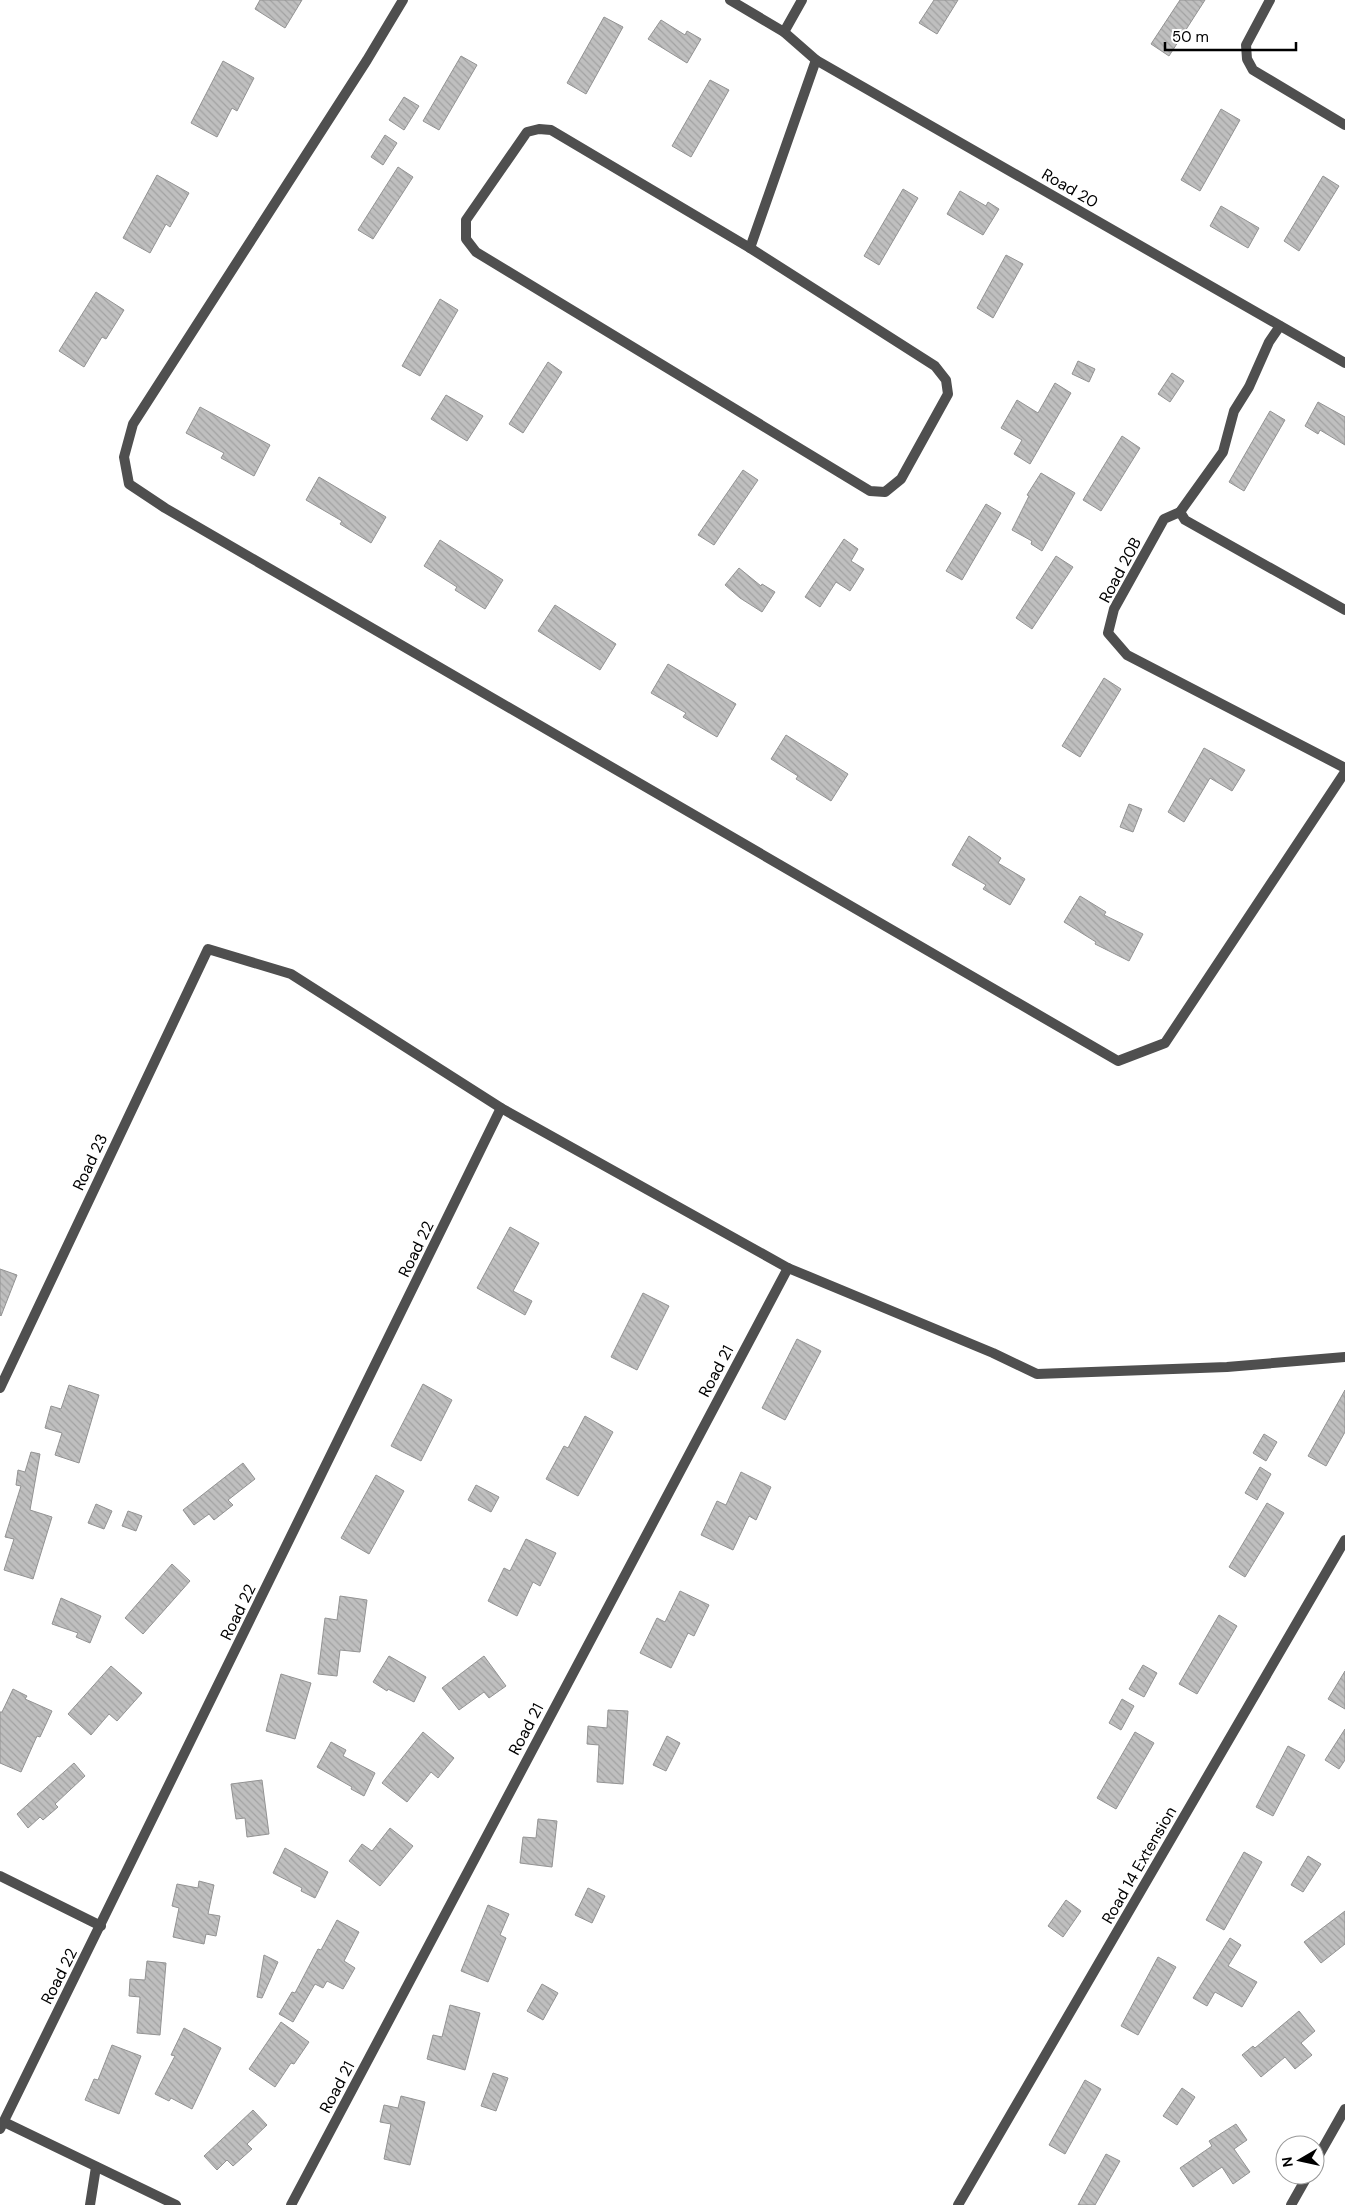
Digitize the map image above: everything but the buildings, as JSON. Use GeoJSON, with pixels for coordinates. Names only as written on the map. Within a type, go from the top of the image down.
{"type":"FeatureCollection","features":[{"type":"Feature","properties":{"kind":"street"},"geometry":{"type":"LineString","coordinates":[[403,0],[133,424],[124,457],[129,484],[165,508],[1118,1061],[1165,1043],[1345,772]]}},
{"type":"Feature","properties":{"kind":"street","name":"Road 20"},"geometry":{"type":"LineString","coordinates":[[730,0],[784,32],[816,60],[1345,363]]}},
{"type":"Feature","properties":{"kind":"street"},"geometry":{"type":"LineString","coordinates":[[784,32],[802,0]]}},
{"type":"Feature","properties":{"kind":"street"},"geometry":{"type":"LineString","coordinates":[[1270,0],[1246,45],[1246,59],[1253,70],[1345,125]]}},
{"type":"Feature","properties":{"kind":"street"},"geometry":{"type":"LineString","coordinates":[[750,248],[816,60]]}},
{"type":"Feature","properties":{"kind":"street"},"geometry":{"type":"LineString","coordinates":[[551,130],[750,248],[935,366],[946,380],[948,394],[900,479],[885,492],[870,491],[476,252],[466,238],[466,220],[527,132],[551,130]]}},
{"type":"Feature","properties":{"kind":"street"},"geometry":{"type":"LineString","coordinates":[[1280,326],[1269,342],[1250,387],[1234,412],[1223,452],[1180,512],[1185,520],[1345,610]]}},
{"type":"Feature","properties":{"kind":"street","name":"Road 20B"},"geometry":{"type":"LineString","coordinates":[[1180,512],[1164,519],[1114,610],[1108,632],[1127,655],[1345,768]]}},
{"type":"Feature","properties":{"kind":"street","name":"Road 23"},"geometry":{"type":"LineString","coordinates":[[0,1388],[208,949],[291,974],[501,1108]]}},
{"type":"Feature","properties":{"kind":"street"},"geometry":{"type":"LineString","coordinates":[[501,1108],[788,1268],[992,1353],[1037,1374],[1227,1367],[1345,1357]]}},
{"type":"Feature","properties":{"kind":"street","name":"Road 22"},"geometry":{"type":"LineString","coordinates":[[2,2125],[501,1108]]}},
{"type":"Feature","properties":{"kind":"street","name":"Road 21"},"geometry":{"type":"LineString","coordinates":[[291,2205],[788,1268]]}},
{"type":"Feature","properties":{"kind":"street","name":"Road 14 Extension"},"geometry":{"type":"LineString","coordinates":[[958,2205],[1345,1540]]}},
{"type":"Feature","properties":{"kind":"street"},"geometry":{"type":"LineString","coordinates":[[0,1876],[101,1926]]}},
{"type":"Feature","properties":{"kind":"street"},"geometry":{"type":"LineString","coordinates":[[1325,2144],[1345,2109]]}},
{"type":"Feature","properties":{"kind":"street"},"geometry":{"type":"LineString","coordinates":[[2,2125],[176,2205]]}},
{"type":"Feature","properties":{"kind":"street"},"geometry":{"type":"LineString","coordinates":[[90,2205],[96,2167]]}},
{"type":"Feature","properties":{"kind":"street"},"geometry":{"type":"LineString","coordinates":[[1291,2205],[1302,2185]]}}]}
